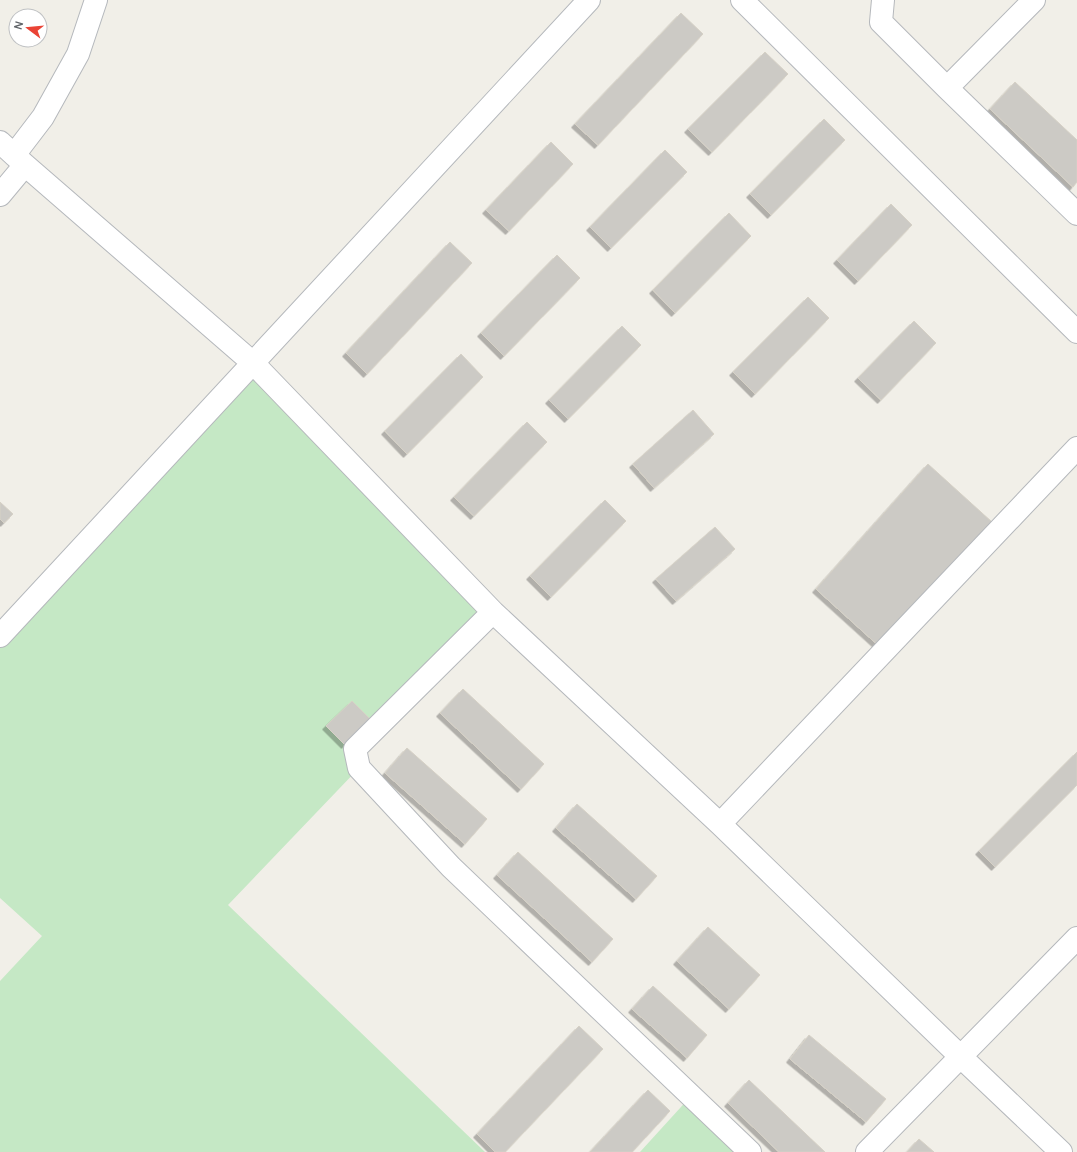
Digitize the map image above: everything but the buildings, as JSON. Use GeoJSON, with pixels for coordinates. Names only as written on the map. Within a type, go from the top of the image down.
{"type":"FeatureCollection","features":[{"type":"Feature","properties":{"kind":"street"},"geometry":{"type":"LineString","coordinates":[[0,195],[13,154],[43,117],[78,54],[96,0]]}},
{"type":"Feature","properties":{"kind":"street"},"geometry":{"type":"LineString","coordinates":[[0,636],[589,0]]}},
{"type":"Feature","properties":{"kind":"street"},"geometry":{"type":"LineString","coordinates":[[742,0],[1077,332]]}},
{"type":"Feature","properties":{"kind":"street"},"geometry":{"type":"LineString","coordinates":[[883,0],[881,22],[1077,214]]}},
{"type":"Feature","properties":{"kind":"street"},"geometry":{"type":"LineString","coordinates":[[947,88],[1034,0]]}},
{"type":"Feature","properties":{"kind":"street"},"geometry":{"type":"LineString","coordinates":[[13,154],[253,363],[493,612],[720,824],[1061,1152]]}},
{"type":"Feature","properties":{"kind":"street"},"geometry":{"type":"LineString","coordinates":[[720,824],[1077,448]]}},
{"type":"Feature","properties":{"kind":"street"},"geometry":{"type":"LineString","coordinates":[[493,612],[355,749],[359,768],[450,867],[750,1152]]}},
{"type":"Feature","properties":{"kind":"street"},"geometry":{"type":"LineString","coordinates":[[867,1152],[1077,938]]}},
{"type":"Feature","properties":{"kind":"green space"},"geometry":{"type":"Polygon","coordinates":[[[253,363],[493,612],[355,749],[359,768],[228,905],[485,1152],[0,1152],[0,981],[42,936],[0,898],[0,636],[253,363]]]}},
{"type":"Feature","properties":{"kind":"green space"},"geometry":{"type":"Polygon","coordinates":[[[691,1096],[750,1152],[640,1152],[691,1096]]]}}]}
